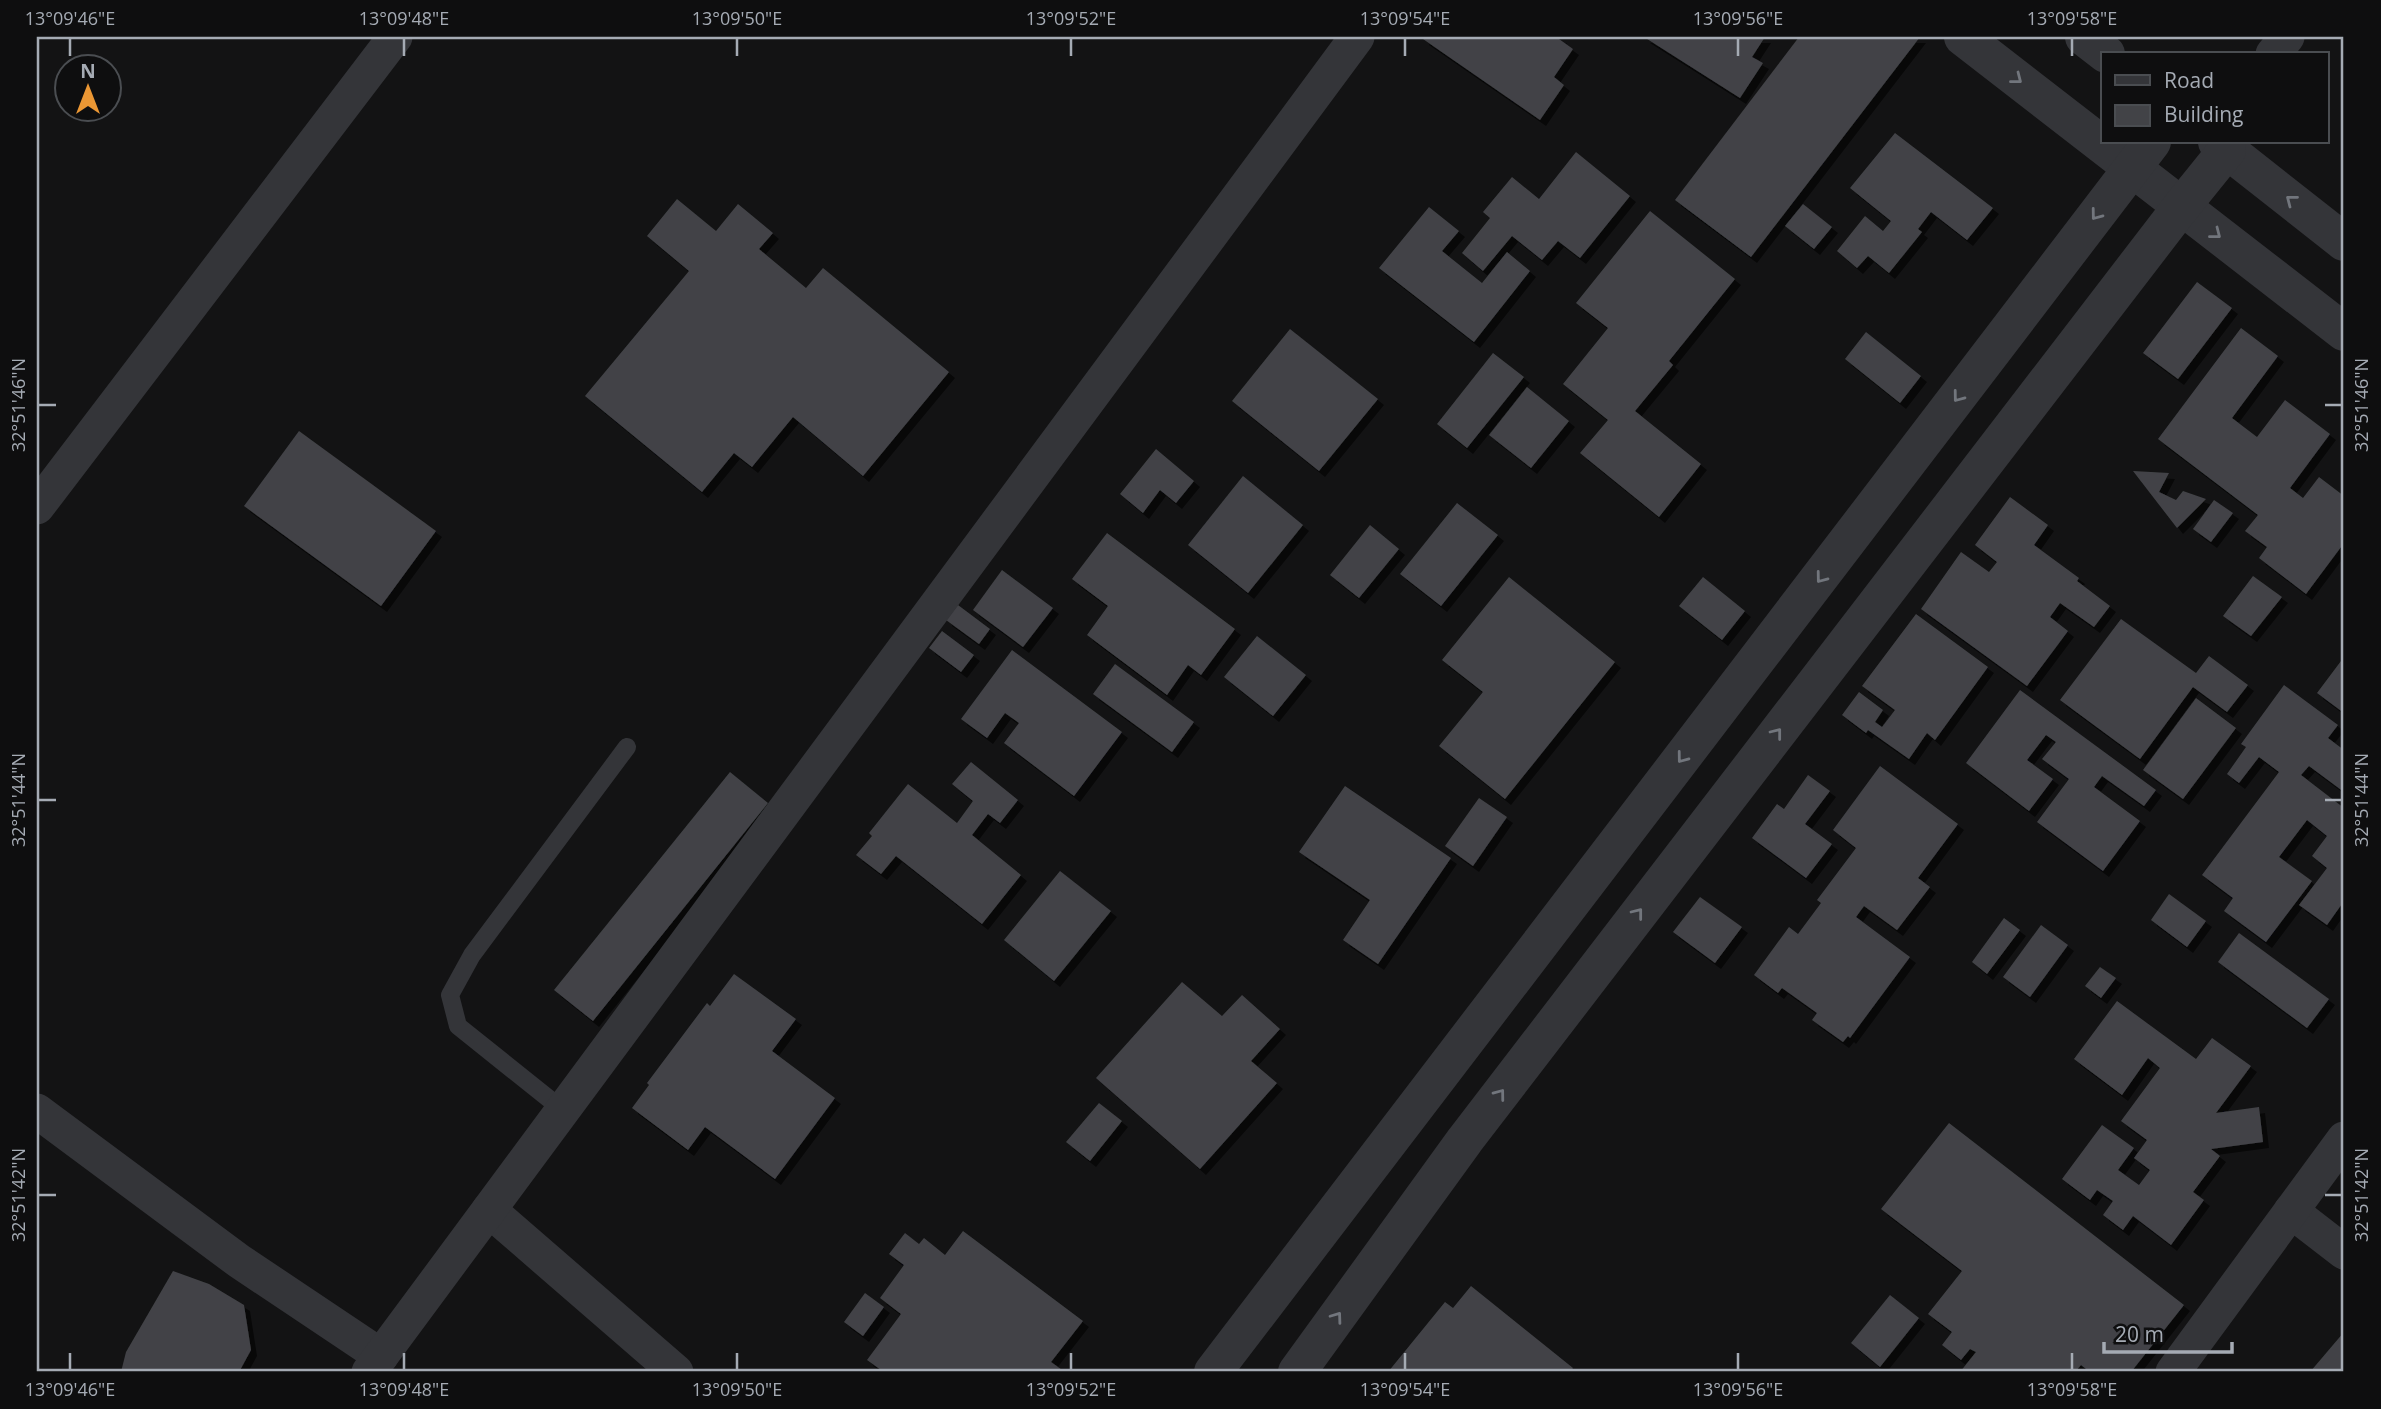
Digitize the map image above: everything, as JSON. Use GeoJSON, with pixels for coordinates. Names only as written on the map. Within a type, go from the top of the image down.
{"type":"FeatureCollection","features":[{"type":"Feature","properties":{"kind":"street"},"geometry":{"type":"LineString","coordinates":[[37,507],[395,37]]}},
{"type":"Feature","properties":{"kind":"street"},"geometry":{"type":"LineString","coordinates":[[37,1111],[375,1364],[1357,37]]}},
{"type":"Feature","properties":{"kind":"street"},"geometry":{"type":"LineString","coordinates":[[1963,37],[2101,128]]}},
{"type":"Feature","properties":{"kind":"street"},"geometry":{"type":"LineString","coordinates":[[2084,37],[2103,52]]}},
{"type":"Feature","properties":{"kind":"street"},"geometry":{"type":"LineString","coordinates":[[2275,52],[2287,37]]}},
{"type":"Feature","properties":{"kind":"street"},"geometry":{"type":"LineString","coordinates":[[2125,144],[2142,155],[2181,206],[2344,332]]}},
{"type":"Feature","properties":{"kind":"street"},"geometry":{"type":"LineString","coordinates":[[1297,1372],[1465,1140],[2181,206],[2225,144],[2344,242]]}},
{"type":"Feature","properties":{"kind":"street"},"geometry":{"type":"LineString","coordinates":[[1213,1372],[2142,155]]}},
{"type":"Feature","properties":{"kind":"street"},"geometry":{"type":"LineString","coordinates":[[1536,950],[1582,986]]}},
{"type":"Feature","properties":{"kind":"street"},"geometry":{"type":"LineString","coordinates":[[1416,1108],[1465,1140]]}},
{"type":"Feature","properties":{"kind":"street"},"geometry":{"type":"LineString","coordinates":[[2173,1372],[2344,1139]]}},
{"type":"Feature","properties":{"kind":"street"},"geometry":{"type":"LineString","coordinates":[[489,1210],[676,1372]]}},
{"type":"Feature","properties":{"kind":"street"},"geometry":{"type":"LineString","coordinates":[[2291,1211],[2344,1252]]}},
{"type":"Feature","properties":{"kind":"lane"},"geometry":{"type":"LineString","coordinates":[[563,1110],[458,1026],[450,995],[472,955],[627,747]]}},
{"type":"Feature","properties":{"kind":"building"},"geometry":{"type":"Polygon","coordinates":[[[1561,37],[1559,39],[1573,49],[1554,77],[1564,85],[1540,120],[1423,39],[1561,37]]]}},
{"type":"Feature","properties":{"kind":"building"},"geometry":{"type":"Polygon","coordinates":[[[1644,37],[1765,37],[1752,57],[1763,63],[1740,98],[1644,37]]]}},
{"type":"Feature","properties":{"kind":"building"},"geometry":{"type":"Polygon","coordinates":[[[1799,37],[1920,37],[1751,257],[1675,200],[1799,37]]]}},
{"type":"Feature","properties":{"kind":"building"},"geometry":{"type":"Polygon","coordinates":[[[1895,133],[1993,208],[1967,240],[1931,212],[1918,229],[1922,232],[1889,273],[1868,256],[1857,268],[1837,251],[1865,216],[1883,231],[1891,221],[1850,188],[1895,133]]]}},
{"type":"Feature","properties":{"kind":"building"},"geometry":{"type":"Polygon","coordinates":[[[1576,152],[1630,196],[1580,258],[1558,241],[1542,260],[1512,236],[1483,271],[1462,253],[1490,218],[1483,212],[1512,177],[1539,199],[1576,152]]]}},
{"type":"Feature","properties":{"kind":"building"},"geometry":{"type":"Polygon","coordinates":[[[677,199],[716,231],[738,204],[773,233],[759,249],[806,288],[823,268],[949,372],[863,476],[793,417],[752,467],[734,453],[702,492],[585,396],[689,271],[647,236],[677,199]]]}},
{"type":"Feature","properties":{"kind":"building"},"geometry":{"type":"Polygon","coordinates":[[[1803,204],[1832,227],[1814,249],[1785,226],[1803,204]]]}},
{"type":"Feature","properties":{"kind":"building"},"geometry":{"type":"Polygon","coordinates":[[[1429,207],[1459,231],[1442,251],[1482,283],[1507,252],[1530,271],[1474,342],[1379,268],[1429,207]]]}},
{"type":"Feature","properties":{"kind":"building"},"geometry":{"type":"Polygon","coordinates":[[[1650,211],[1735,279],[1669,361],[1673,365],[1635,411],[1701,464],[1659,517],[1580,453],[1608,420],[1563,384],[1608,328],[1576,303],[1650,211]]]}},
{"type":"Feature","properties":{"kind":"building"},"geometry":{"type":"Polygon","coordinates":[[[2197,282],[2232,308],[2178,379],[2143,353],[2197,282]]]}},
{"type":"Feature","properties":{"kind":"building"},"geometry":{"type":"Polygon","coordinates":[[[2241,328],[2278,356],[2232,418],[2257,437],[2285,400],[2330,434],[2290,488],[2303,498],[2319,477],[2344,496],[2344,543],[2306,594],[2259,558],[2267,547],[2245,531],[2258,515],[2158,439],[2241,328]]]}},
{"type":"Feature","properties":{"kind":"building"},"geometry":{"type":"Polygon","coordinates":[[[1290,329],[1378,399],[1319,471],[1232,401],[1290,329]]]}},
{"type":"Feature","properties":{"kind":"building"},"geometry":{"type":"Polygon","coordinates":[[[1866,332],[1921,376],[1900,403],[1845,359],[1866,332]]]}},
{"type":"Feature","properties":{"kind":"building"},"geometry":{"type":"Polygon","coordinates":[[[1493,353],[1524,377],[1467,448],[1437,424],[1493,353]]]}},
{"type":"Feature","properties":{"kind":"building"},"geometry":{"type":"Polygon","coordinates":[[[1527,387],[1569,421],[1531,468],[1489,435],[1527,387]]]}},
{"type":"Feature","properties":{"kind":"building"},"geometry":{"type":"Polygon","coordinates":[[[299,431],[436,531],[381,606],[244,506],[299,431]]]}},
{"type":"Feature","properties":{"kind":"building"},"geometry":{"type":"Polygon","coordinates":[[[1156,449],[1194,481],[1176,503],[1160,490],[1143,513],[1120,494],[1156,449]]]}},
{"type":"Feature","properties":{"kind":"building"},"geometry":{"type":"Polygon","coordinates":[[[2133,471],[2169,473],[2159,492],[2176,500],[2183,491],[2206,499],[2177,528],[2133,471]]]}},
{"type":"Feature","properties":{"kind":"building"},"geometry":{"type":"Polygon","coordinates":[[[1243,476],[1303,525],[1248,593],[1188,545],[1243,476]]]}},
{"type":"Feature","properties":{"kind":"building"},"geometry":{"type":"Polygon","coordinates":[[[2010,497],[2048,525],[2034,545],[2079,578],[2077,581],[2110,606],[2094,627],[2060,603],[2050,617],[2068,631],[2027,686],[1921,609],[1961,552],[1989,572],[1997,562],[1975,545],[2010,497]]]}},
{"type":"Feature","properties":{"kind":"building"},"geometry":{"type":"Polygon","coordinates":[[[2214,500],[2233,513],[2211,542],[2193,529],[2214,500]]]}},
{"type":"Feature","properties":{"kind":"building"},"geometry":{"type":"Polygon","coordinates":[[[1457,503],[1498,535],[1441,606],[1400,574],[1457,503]]]}},
{"type":"Feature","properties":{"kind":"building"},"geometry":{"type":"Polygon","coordinates":[[[1370,525],[1399,549],[1359,598],[1330,575],[1370,525]]]}},
{"type":"Feature","properties":{"kind":"building"},"geometry":{"type":"Polygon","coordinates":[[[1107,533],[1235,629],[1201,675],[1188,665],[1167,695],[1087,635],[1108,606],[1072,579],[1107,533]]]}},
{"type":"Feature","properties":{"kind":"building"},"geometry":{"type":"Polygon","coordinates":[[[1002,570],[1053,608],[1023,647],[973,610],[1002,570]]]}},
{"type":"Feature","properties":{"kind":"building"},"geometry":{"type":"Polygon","coordinates":[[[2253,576],[2282,597],[2251,636],[2223,616],[2253,576]]]}},
{"type":"Feature","properties":{"kind":"building"},"geometry":{"type":"Polygon","coordinates":[[[1509,577],[1615,662],[1505,799],[1439,746],[1483,692],[1442,660],[1509,577]]]}},
{"type":"Feature","properties":{"kind":"building"},"geometry":{"type":"Polygon","coordinates":[[[1703,577],[1745,611],[1722,640],[1679,606],[1703,577]]]}},
{"type":"Feature","properties":{"kind":"building"},"geometry":{"type":"Polygon","coordinates":[[[958,605],[990,629],[979,644],[946,620],[958,605]]]}},
{"type":"Feature","properties":{"kind":"building"},"geometry":{"type":"Polygon","coordinates":[[[1916,614],[1988,667],[1935,740],[1927,733],[1909,759],[1842,715],[1859,692],[1883,710],[1875,722],[1882,727],[1895,710],[1862,686],[1916,614]]]}},
{"type":"Feature","properties":{"kind":"building"},"geometry":{"type":"Polygon","coordinates":[[[2121,619],[2196,673],[2209,656],[2248,685],[2227,712],[2193,687],[2140,759],[2060,700],[2121,619]]]}},
{"type":"Feature","properties":{"kind":"building"},"geometry":{"type":"Polygon","coordinates":[[[942,631],[974,655],[961,672],[929,648],[942,631]]]}},
{"type":"Feature","properties":{"kind":"building"},"geometry":{"type":"Polygon","coordinates":[[[1257,636],[1306,675],[1273,716],[1224,677],[1257,636]]]}},
{"type":"Feature","properties":{"kind":"building"},"geometry":{"type":"Polygon","coordinates":[[[1012,650],[1122,732],[1074,796],[1004,743],[1019,723],[1005,713],[987,738],[961,719],[1012,650]]]}},
{"type":"Feature","properties":{"kind":"building"},"geometry":{"type":"Polygon","coordinates":[[[2344,657],[2344,713],[2317,693],[2344,657]]]}},
{"type":"Feature","properties":{"kind":"building"},"geometry":{"type":"Polygon","coordinates":[[[1115,664],[1194,722],[1172,752],[1093,694],[1115,664]]]}},
{"type":"Feature","properties":{"kind":"building"},"geometry":{"type":"Polygon","coordinates":[[[2284,685],[2338,725],[2328,738],[2344,750],[2344,792],[2309,766],[2301,775],[2344,808],[2344,901],[2327,925],[2299,905],[2327,868],[2312,856],[2327,836],[2307,820],[2279,857],[2312,881],[2266,942],[2224,911],[2233,898],[2202,875],[2279,772],[2259,757],[2239,783],[2227,774],[2246,747],[2241,744],[2284,685]]]}},
{"type":"Feature","properties":{"kind":"building"},"geometry":{"type":"Polygon","coordinates":[[[2020,690],[2156,790],[2144,806],[2102,776],[2094,787],[2140,821],[2103,871],[2037,822],[2069,779],[2042,759],[2056,742],[2046,735],[2027,760],[2053,779],[2029,811],[1966,763],[2020,690]]]}},
{"type":"Feature","properties":{"kind":"building"},"geometry":{"type":"Polygon","coordinates":[[[2196,698],[2236,728],[2183,799],[2143,770],[2196,698]]]}},
{"type":"Feature","properties":{"kind":"building"},"geometry":{"type":"Polygon","coordinates":[[[971,762],[1018,800],[1000,823],[988,814],[972,835],[1021,875],[982,924],[896,856],[881,874],[856,855],[872,836],[869,833],[908,784],[957,823],[973,801],[952,784],[971,762]]]}},
{"type":"Feature","properties":{"kind":"building"},"geometry":{"type":"Polygon","coordinates":[[[1880,766],[1958,824],[1918,878],[1930,887],[1897,930],[1864,906],[1856,917],[1910,957],[1850,1038],[1848,1036],[1843,1042],[1812,1020],[1817,1013],[1782,988],[1778,993],[1754,975],[1789,927],[1798,934],[1821,903],[1817,900],[1856,848],[1833,830],[1880,766]]]}},
{"type":"Feature","properties":{"kind":"building"},"geometry":{"type":"Polygon","coordinates":[[[730,772],[768,803],[593,1021],[554,990],[730,772]]]}},
{"type":"Feature","properties":{"kind":"building"},"geometry":{"type":"Polygon","coordinates":[[[1808,775],[1830,791],[1805,824],[1832,844],[1806,878],[1752,838],[1777,804],[1784,809],[1808,775]]]}},
{"type":"Feature","properties":{"kind":"building"},"geometry":{"type":"Polygon","coordinates":[[[1345,786],[1451,858],[1378,964],[1343,940],[1370,900],[1299,852],[1345,786]]]}},
{"type":"Feature","properties":{"kind":"building"},"geometry":{"type":"Polygon","coordinates":[[[1479,798],[1507,817],[1473,866],[1445,846],[1479,798]]]}},
{"type":"Feature","properties":{"kind":"building"},"geometry":{"type":"Polygon","coordinates":[[[1060,871],[1111,911],[1054,981],[1004,940],[1060,871]]]}},
{"type":"Feature","properties":{"kind":"building"},"geometry":{"type":"Polygon","coordinates":[[[2169,894],[2206,921],[2187,947],[2151,920],[2169,894]]]}},
{"type":"Feature","properties":{"kind":"building"},"geometry":{"type":"Polygon","coordinates":[[[1700,897],[1742,927],[1715,963],[1673,932],[1700,897]]]}},
{"type":"Feature","properties":{"kind":"building"},"geometry":{"type":"Polygon","coordinates":[[[2004,918],[2020,930],[1987,974],[1972,962],[2004,918]]]}},
{"type":"Feature","properties":{"kind":"building"},"geometry":{"type":"Polygon","coordinates":[[[2041,925],[2068,945],[2030,997],[2003,977],[2041,925]]]}},
{"type":"Feature","properties":{"kind":"building"},"geometry":{"type":"Polygon","coordinates":[[[2239,933],[2329,999],[2307,1028],[2218,962],[2239,933]]]}},
{"type":"Feature","properties":{"kind":"building"},"geometry":{"type":"Polygon","coordinates":[[[2100,967],[2116,978],[2101,998],[2085,986],[2100,967]]]}},
{"type":"Feature","properties":{"kind":"building"},"geometry":{"type":"Polygon","coordinates":[[[734,974],[796,1019],[772,1051],[835,1098],[775,1179],[705,1127],[688,1150],[632,1108],[649,1085],[647,1083],[707,1003],[710,1006],[734,974]]]}},
{"type":"Feature","properties":{"kind":"building"},"geometry":{"type":"Polygon","coordinates":[[[1182,982],[1222,1016],[1242,995],[1280,1029],[1251,1061],[1277,1083],[1200,1169],[1096,1078],[1182,982]]]}},
{"type":"Feature","properties":{"kind":"building"},"geometry":{"type":"Polygon","coordinates":[[[2117,1001],[2196,1059],[2212,1038],[2251,1066],[2216,1113],[2259,1107],[2263,1142],[2211,1149],[2220,1156],[2193,1192],[2204,1200],[2171,1245],[2133,1216],[2123,1230],[2103,1215],[2113,1201],[2097,1190],[2090,1200],[2062,1179],[2102,1125],[2134,1148],[2118,1170],[2139,1185],[2150,1170],[2134,1158],[2147,1140],[2121,1121],[2160,1068],[2148,1058],[2122,1095],[2074,1059],[2117,1001]]]}},
{"type":"Feature","properties":{"kind":"building"},"geometry":{"type":"Polygon","coordinates":[[[1099,1103],[1122,1121],[1090,1161],[1066,1142],[1099,1103]]]}},
{"type":"Feature","properties":{"kind":"building"},"geometry":{"type":"Polygon","coordinates":[[[1949,1123],[2184,1305],[2131,1372],[2090,1372],[2081,1365],[2075,1372],[1960,1372],[1976,1352],[1970,1349],[1961,1360],[1942,1345],[1952,1332],[1928,1314],[1962,1271],[1881,1209],[1949,1123]]]}},
{"type":"Feature","properties":{"kind":"building"},"geometry":{"type":"Polygon","coordinates":[[[963,1231],[1083,1321],[1051,1362],[1065,1372],[884,1372],[867,1360],[901,1314],[880,1298],[904,1265],[889,1254],[905,1233],[919,1244],[924,1238],[945,1255],[963,1231]]]}},
{"type":"Feature","properties":{"kind":"building"},"geometry":{"type":"Polygon","coordinates":[[[173,1271],[209,1284],[244,1305],[251,1350],[239,1372],[121,1372],[126,1352],[173,1271]]]}},
{"type":"Feature","properties":{"kind":"building"},"geometry":{"type":"Polygon","coordinates":[[[1471,1286],[1573,1368],[1570,1372],[1388,1372],[1445,1302],[1453,1308],[1471,1286]]]}},
{"type":"Feature","properties":{"kind":"building"},"geometry":{"type":"Polygon","coordinates":[[[865,1293],[884,1307],[863,1336],[844,1322],[865,1293]]]}},
{"type":"Feature","properties":{"kind":"building"},"geometry":{"type":"Polygon","coordinates":[[[1890,1295],[1919,1318],[1880,1367],[1851,1343],[1890,1295]]]}},
{"type":"Feature","properties":{"kind":"building"},"geometry":{"type":"Polygon","coordinates":[[[2344,1332],[2344,1372],[2310,1372],[2344,1332]]]}}]}
